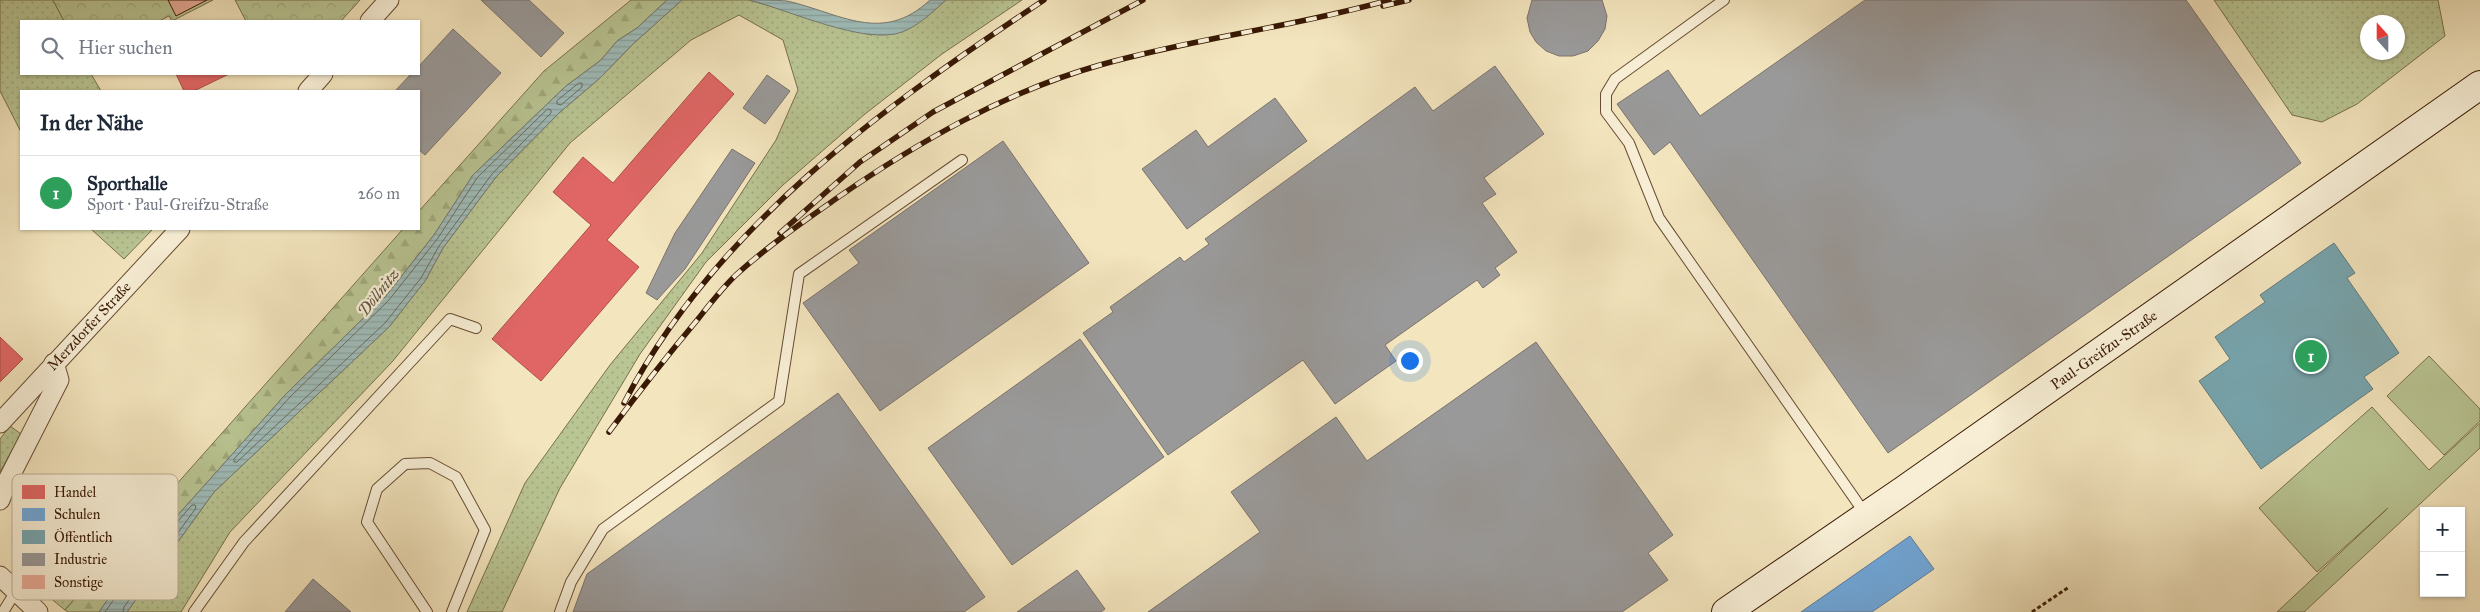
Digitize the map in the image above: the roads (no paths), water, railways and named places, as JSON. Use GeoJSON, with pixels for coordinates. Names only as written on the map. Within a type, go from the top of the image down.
{"type":"FeatureCollection","features":[{"type":"Feature","properties":{"kind":"main road","name":"Paul-Greifzu-Straße"},"geometry":{"type":"LineString","coordinates":[[1726,612],[1866,516],[2480,85]]}},
{"type":"Feature","properties":{"kind":"street"},"geometry":{"type":"LineString","coordinates":[[371,20],[390,0]]}},
{"type":"Feature","properties":{"kind":"street"},"geometry":{"type":"LineString","coordinates":[[309,90],[322,75]]}},
{"type":"Feature","properties":{"kind":"street","name":"Merzdorfer Straße"},"geometry":{"type":"LineString","coordinates":[[0,423],[179,230]]}},
{"type":"Feature","properties":{"kind":"street"},"geometry":{"type":"LineString","coordinates":[[0,500],[6,484],[59,380],[54,363]]}},
{"type":"Feature","properties":{"kind":"street"},"geometry":{"type":"LineString","coordinates":[[0,576],[12,587]]}},
{"type":"Feature","properties":{"kind":"street"},"geometry":{"type":"LineString","coordinates":[[25,600],[36,611]]}},
{"type":"Feature","properties":{"kind":"lane"},"geometry":{"type":"LineString","coordinates":[[1724,0],[1615,79],[1606,94],[1606,112],[1629,144],[1659,218],[1866,516]]}},
{"type":"Feature","properties":{"kind":"lane"},"geometry":{"type":"LineString","coordinates":[[560,612],[571,582],[603,529],[778,401],[799,274],[962,160]]}},
{"type":"Feature","properties":{"kind":"lane"},"geometry":{"type":"LineString","coordinates":[[194,612],[244,542],[450,319],[476,328]]}},
{"type":"Feature","properties":{"kind":"lane"},"geometry":{"type":"LineString","coordinates":[[427,612],[367,522],[377,489],[404,464],[430,463],[456,476],[486,530],[452,612]]}},
{"type":"Feature","properties":{"kind":"lane"},"geometry":{"type":"LineString","coordinates":[[4,612],[12,598]]}},
{"type":"Feature","properties":{"kind":"water"},"geometry":{"type":"Polygon","coordinates":[[[667,0],[682,0],[633,44],[600,78],[559,113],[496,177],[443,248],[425,281],[389,327],[214,492],[178,542],[178,515],[286,394],[386,296],[434,235],[473,175],[566,86],[601,60],[617,41],[637,28],[667,0]]]}},
{"type":"Feature","properties":{"kind":"water"},"geometry":{"type":"Polygon","coordinates":[[[749,0],[787,1],[843,18],[860,22],[878,23],[895,21],[912,13],[930,0],[946,0],[914,26],[902,32],[887,35],[868,34],[826,25],[749,0]]]}},
{"type":"Feature","properties":{"kind":"water"},"geometry":{"type":"Polygon","coordinates":[[[107,600],[136,600],[127,612],[99,612],[107,600]]]}},
{"type":"Feature","properties":{"kind":"railway"},"geometry":{"type":"LineString","coordinates":[[624,403],[662,340],[705,281],[754,226],[864,128],[923,83],[1044,0]]}},
{"type":"Feature","properties":{"kind":"railway"},"geometry":{"type":"LineString","coordinates":[[780,233],[860,162],[933,112],[1143,0]]}},
{"type":"Feature","properties":{"kind":"railway"},"geometry":{"type":"LineString","coordinates":[[609,432],[675,347],[737,274],[773,244],[837,198],[931,138],[996,104],[1030,89],[1100,65],[1172,47],[1317,18],[1389,0]]}},
{"type":"Feature","properties":{"kind":"railway"},"geometry":{"type":"LineString","coordinates":[[1383,6],[1409,0]]}},
{"type":"Feature","properties":{"kind":"place","name":"Sporthalle"},"geometry":{"type":"Point","coordinates":[2311,356]}},
{"type":"Feature","properties":{"kind":"water label","name":"Döllnitz"},"geometry":{"type":"Point","coordinates":[378,292]}}]}
